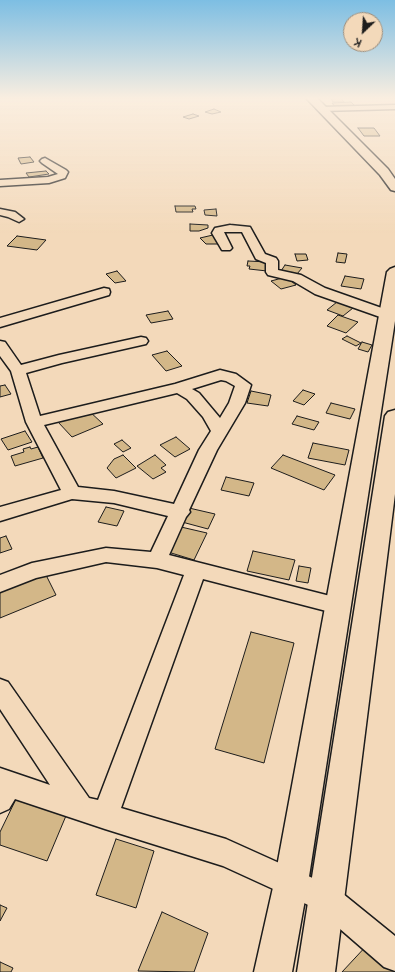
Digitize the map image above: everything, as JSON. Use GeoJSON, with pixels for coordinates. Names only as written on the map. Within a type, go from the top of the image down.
{"type":"FeatureCollection","features":[{"type":"Feature","properties":{"kind":"main road"},"geometry":{"type":"LineString","coordinates":[[355,143],[391,175],[394,193]]}},
{"type":"Feature","properties":{"kind":"main road"},"geometry":{"type":"LineString","coordinates":[[360,148],[394,193]]}},
{"type":"Feature","properties":{"kind":"main road"},"geometry":{"type":"LineString","coordinates":[[273,972],[291,883],[395,272]]}},
{"type":"Feature","properties":{"kind":"main road"},"geometry":{"type":"LineString","coordinates":[[316,972],[395,416]]}},
{"type":"Feature","properties":{"kind":"street"},"geometry":{"type":"LineString","coordinates":[[0,183],[49,180],[62,176],[63,172],[45,160]]}},
{"type":"Feature","properties":{"kind":"street"},"geometry":{"type":"LineString","coordinates":[[0,212],[11,214],[19,219]]}},
{"type":"Feature","properties":{"kind":"street"},"geometry":{"type":"LineString","coordinates":[[226,248],[218,233],[219,230],[230,228],[246,229],[250,240],[260,256],[272,261],[272,272],[298,278],[320,291],[388,315]]}},
{"type":"Feature","properties":{"kind":"street"},"geometry":{"type":"LineString","coordinates":[[0,323],[104,292]]}},
{"type":"Feature","properties":{"kind":"street"},"geometry":{"type":"LineString","coordinates":[[18,371],[60,359],[141,341]]}},
{"type":"Feature","properties":{"kind":"street"},"geometry":{"type":"LineString","coordinates":[[0,345],[18,371],[34,422],[72,493]]}},
{"type":"Feature","properties":{"kind":"street"},"geometry":{"type":"LineString","coordinates":[[34,422],[179,388],[220,375],[231,377],[243,385],[237,403],[208,450],[181,512],[157,560]]}},
{"type":"Feature","properties":{"kind":"street"},"geometry":{"type":"LineString","coordinates":[[179,388],[193,396],[210,415],[220,432]]}},
{"type":"Feature","properties":{"kind":"street"},"geometry":{"type":"LineString","coordinates":[[0,514],[72,493],[114,497],[181,512]]}},
{"type":"Feature","properties":{"kind":"street"},"geometry":{"type":"LineString","coordinates":[[0,584],[32,571],[106,555],[157,560],[338,606]]}},
{"type":"Feature","properties":{"kind":"street"},"geometry":{"type":"LineString","coordinates":[[92,812],[196,571]]}},
{"type":"Feature","properties":{"kind":"street"},"geometry":{"type":"LineString","coordinates":[[0,689],[92,812]]}},
{"type":"Feature","properties":{"kind":"street"},"geometry":{"type":"LineString","coordinates":[[3,789],[92,812],[226,853],[327,899],[395,956]]}},
{"type":"Feature","properties":{"kind":"building"},"geometry":{"type":"Polygon","coordinates":[[[30,157],[34,162],[21,164],[18,158],[30,157]]]}},
{"type":"Feature","properties":{"kind":"building"},"geometry":{"type":"Polygon","coordinates":[[[46,171],[49,174],[29,177],[26,173],[46,171]]]}},
{"type":"Feature","properties":{"kind":"building"},"geometry":{"type":"Polygon","coordinates":[[[175,206],[195,206],[196,209],[192,209],[193,212],[176,212],[175,206]]]}},
{"type":"Feature","properties":{"kind":"building"},"geometry":{"type":"Polygon","coordinates":[[[216,209],[217,216],[205,215],[204,210],[216,209]]]}},
{"type":"Feature","properties":{"kind":"building"},"geometry":{"type":"Polygon","coordinates":[[[190,224],[208,225],[208,228],[199,231],[190,231],[190,224]]]}},
{"type":"Feature","properties":{"kind":"building"},"geometry":{"type":"Polygon","coordinates":[[[213,235],[221,244],[206,244],[200,238],[213,235]]]}},
{"type":"Feature","properties":{"kind":"building"},"geometry":{"type":"Polygon","coordinates":[[[17,236],[46,240],[37,250],[7,246],[17,236]]]}},
{"type":"Feature","properties":{"kind":"building"},"geometry":{"type":"Polygon","coordinates":[[[338,253],[347,254],[345,263],[336,262],[338,253]]]}},
{"type":"Feature","properties":{"kind":"building"},"geometry":{"type":"Polygon","coordinates":[[[295,254],[306,254],[308,260],[297,261],[295,254]]]}},
{"type":"Feature","properties":{"kind":"building"},"geometry":{"type":"Polygon","coordinates":[[[248,261],[268,262],[267,271],[249,269],[250,266],[247,266],[248,261]]]}},
{"type":"Feature","properties":{"kind":"building"},"geometry":{"type":"Polygon","coordinates":[[[285,265],[302,268],[297,274],[281,271],[285,265]]]}},
{"type":"Feature","properties":{"kind":"building"},"geometry":{"type":"Polygon","coordinates":[[[117,271],[126,281],[115,283],[106,274],[117,271]]]}},
{"type":"Feature","properties":{"kind":"building"},"geometry":{"type":"Polygon","coordinates":[[[345,276],[364,279],[361,289],[341,286],[345,276]]]}},
{"type":"Feature","properties":{"kind":"building"},"geometry":{"type":"Polygon","coordinates":[[[286,277],[296,285],[281,289],[271,281],[286,277]]]}},
{"type":"Feature","properties":{"kind":"building"},"geometry":{"type":"Polygon","coordinates":[[[337,302],[353,308],[343,316],[327,310],[337,302]]]}},
{"type":"Feature","properties":{"kind":"building"},"geometry":{"type":"Polygon","coordinates":[[[168,311],[173,319],[151,323],[146,315],[168,311]]]}},
{"type":"Feature","properties":{"kind":"building"},"geometry":{"type":"Polygon","coordinates":[[[338,315],[358,322],[346,333],[327,326],[338,315]]]}},
{"type":"Feature","properties":{"kind":"building"},"geometry":{"type":"Polygon","coordinates":[[[347,336],[361,343],[356,346],[342,339],[347,336]]]}},
{"type":"Feature","properties":{"kind":"building"},"geometry":{"type":"Polygon","coordinates":[[[362,342],[372,345],[368,352],[358,349],[362,342]]]}},
{"type":"Feature","properties":{"kind":"building"},"geometry":{"type":"Polygon","coordinates":[[[167,351],[182,366],[166,371],[152,355],[167,351]]]}},
{"type":"Feature","properties":{"kind":"building"},"geometry":{"type":"Polygon","coordinates":[[[5,385],[11,394],[0,397],[0,386],[5,385]]]}},
{"type":"Feature","properties":{"kind":"building"},"geometry":{"type":"Polygon","coordinates":[[[303,390],[315,394],[304,405],[293,401],[303,390]]]}},
{"type":"Feature","properties":{"kind":"building"},"geometry":{"type":"Polygon","coordinates":[[[251,391],[271,395],[268,406],[247,403],[251,391]]]}},
{"type":"Feature","properties":{"kind":"building"},"geometry":{"type":"Polygon","coordinates":[[[331,403],[355,409],[350,419],[326,413],[331,403]]]}},
{"type":"Feature","properties":{"kind":"building"},"geometry":{"type":"Polygon","coordinates":[[[88,410],[103,424],[72,437],[58,422],[88,410]]]}},
{"type":"Feature","properties":{"kind":"building"},"geometry":{"type":"Polygon","coordinates":[[[297,416],[319,422],[314,430],[292,424],[297,416]]]}},
{"type":"Feature","properties":{"kind":"building"},"geometry":{"type":"Polygon","coordinates":[[[25,431],[32,442],[8,450],[1,439],[25,431]]]}},
{"type":"Feature","properties":{"kind":"building"},"geometry":{"type":"Polygon","coordinates":[[[176,437],[190,449],[175,457],[160,445],[176,437]]]}},
{"type":"Feature","properties":{"kind":"building"},"geometry":{"type":"Polygon","coordinates":[[[122,440],[131,448],[123,452],[114,444],[122,440]]]}},
{"type":"Feature","properties":{"kind":"building"},"geometry":{"type":"Polygon","coordinates":[[[313,443],[349,450],[345,465],[308,458],[313,443]]]}},
{"type":"Feature","properties":{"kind":"building"},"geometry":{"type":"Polygon","coordinates":[[[30,447],[31,449],[38,447],[43,458],[15,466],[11,456],[24,452],[23,449],[30,447]]]}},
{"type":"Feature","properties":{"kind":"building"},"geometry":{"type":"Polygon","coordinates":[[[123,455],[136,468],[116,478],[107,468],[114,459],[123,455]]]}},
{"type":"Feature","properties":{"kind":"building"},"geometry":{"type":"Polygon","coordinates":[[[155,455],[166,465],[161,468],[166,472],[153,479],[137,466],[155,455]]]}},
{"type":"Feature","properties":{"kind":"building"},"geometry":{"type":"Polygon","coordinates":[[[283,455],[335,475],[324,490],[271,468],[283,455]]]}},
{"type":"Feature","properties":{"kind":"building"},"geometry":{"type":"Polygon","coordinates":[[[226,477],[254,483],[249,496],[221,490],[226,477]]]}},
{"type":"Feature","properties":{"kind":"building"},"geometry":{"type":"Polygon","coordinates":[[[106,507],[124,511],[117,526],[98,522],[106,507]]]}},
{"type":"Feature","properties":{"kind":"building"},"geometry":{"type":"Polygon","coordinates":[[[189,508],[215,514],[208,529],[182,522],[189,508]]]}},
{"type":"Feature","properties":{"kind":"building"},"geometry":{"type":"Polygon","coordinates":[[[181,527],[207,533],[194,560],[168,552],[181,527]]]}},
{"type":"Feature","properties":{"kind":"building"},"geometry":{"type":"Polygon","coordinates":[[[6,536],[12,549],[0,553],[0,538],[6,536]]]}},
{"type":"Feature","properties":{"kind":"building"},"geometry":{"type":"Polygon","coordinates":[[[253,551],[295,560],[289,580],[247,571],[253,551]]]}},
{"type":"Feature","properties":{"kind":"building"},"geometry":{"type":"Polygon","coordinates":[[[299,566],[311,568],[308,583],[296,581],[299,566]]]}},
{"type":"Feature","properties":{"kind":"building"},"geometry":{"type":"Polygon","coordinates":[[[44,571],[56,595],[0,618],[0,588],[44,571]]]}},
{"type":"Feature","properties":{"kind":"building"},"geometry":{"type":"Polygon","coordinates":[[[251,632],[294,643],[264,763],[215,749],[251,632]]]}},
{"type":"Feature","properties":{"kind":"building"},"geometry":{"type":"Polygon","coordinates":[[[18,795],[68,811],[47,861],[0,845],[0,832],[18,795]]]}},
{"type":"Feature","properties":{"kind":"building"},"geometry":{"type":"Polygon","coordinates":[[[116,839],[154,851],[136,908],[96,895],[116,839]]]}},
{"type":"Feature","properties":{"kind":"building"},"geometry":{"type":"Polygon","coordinates":[[[0,905],[7,908],[0,921],[0,905]]]}},
{"type":"Feature","properties":{"kind":"building"},"geometry":{"type":"Polygon","coordinates":[[[162,912],[208,933],[194,972],[138,971],[162,912]]]}},
{"type":"Feature","properties":{"kind":"building"},"geometry":{"type":"Polygon","coordinates":[[[369,943],[395,972],[342,972],[369,943]]]}},
{"type":"Feature","properties":{"kind":"building"},"geometry":{"type":"Polygon","coordinates":[[[0,962],[13,968],[11,972],[0,972],[0,962]]]}}]}
